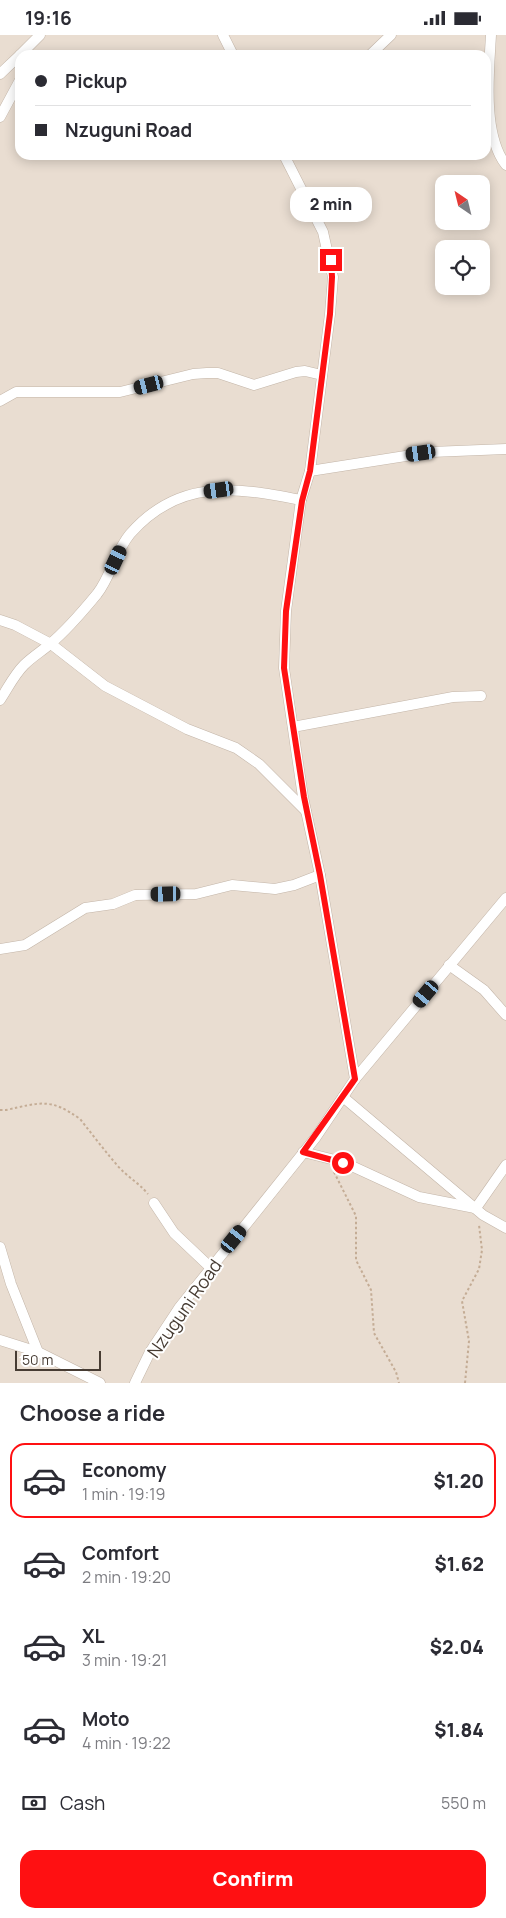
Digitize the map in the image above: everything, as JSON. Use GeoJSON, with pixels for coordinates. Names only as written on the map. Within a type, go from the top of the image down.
{"type":"FeatureCollection","features":[{"type":"Feature","properties":{"kind":"street"},"geometry":{"type":"LineString","coordinates":[[223,35],[230,50]]}},
{"type":"Feature","properties":{"kind":"street"},"geometry":{"type":"LineString","coordinates":[[376,50],[392,35]]}},
{"type":"Feature","properties":{"kind":"street"},"geometry":{"type":"LineString","coordinates":[[490,50],[491,35]]}},
{"type":"Feature","properties":{"kind":"street"},"geometry":{"type":"LineString","coordinates":[[32,50],[38,37]]}},
{"type":"Feature","properties":{"kind":"street"},"geometry":{"type":"LineString","coordinates":[[25,50],[38,37]]}},
{"type":"Feature","properties":{"kind":"street"},"geometry":{"type":"LineString","coordinates":[[0,74],[15,60]]}},
{"type":"Feature","properties":{"kind":"street"},"geometry":{"type":"LineString","coordinates":[[0,117],[15,89]]}},
{"type":"Feature","properties":{"kind":"street"},"geometry":{"type":"LineString","coordinates":[[491,116],[501,159],[506,165]]}},
{"type":"Feature","properties":{"kind":"street"},"geometry":{"type":"LineString","coordinates":[[287,160],[323,232],[331,260],[332,277],[330,314],[310,471],[302,501],[286,611],[284,668],[307,812],[320,875],[355,1079]]}},
{"type":"Feature","properties":{"kind":"street"},"geometry":{"type":"LineString","coordinates":[[0,401],[16,392],[120,392],[207,373],[218,373],[254,385],[296,372],[305,371],[322,375]]}},
{"type":"Feature","properties":{"kind":"street"},"geometry":{"type":"LineString","coordinates":[[310,471],[432,452],[506,449]]}},
{"type":"Feature","properties":{"kind":"street"},"geometry":{"type":"LineString","coordinates":[[0,700],[23,665],[51,644],[98,593],[108,578],[130,534],[159,507],[170,501],[219,490],[275,495],[302,501]]}},
{"type":"Feature","properties":{"kind":"street"},"geometry":{"type":"LineString","coordinates":[[0,620],[51,644],[105,686],[187,729],[245,754],[259,764],[307,812]]}},
{"type":"Feature","properties":{"kind":"street"},"geometry":{"type":"LineString","coordinates":[[293,727],[453,697],[481,697]]}},
{"type":"Feature","properties":{"kind":"street"},"geometry":{"type":"LineString","coordinates":[[0,949],[25,945],[85,908],[114,903],[129,897],[196,894],[232,885],[274,889],[294,885],[320,875]]}},
{"type":"Feature","properties":{"kind":"street","name":"Nzuguni Road"},"geometry":{"type":"LineString","coordinates":[[135,1383],[162,1331],[303,1152],[355,1079],[449,965],[504,902]]}},
{"type":"Feature","properties":{"kind":"street"},"geometry":{"type":"LineString","coordinates":[[449,965],[484,990],[506,1015]]}},
{"type":"Feature","properties":{"kind":"street"},"geometry":{"type":"LineString","coordinates":[[342,1097],[476,1208],[506,1228]]}},
{"type":"Feature","properties":{"kind":"street"},"geometry":{"type":"LineString","coordinates":[[303,1152],[361,1170],[419,1197],[476,1208]]}},
{"type":"Feature","properties":{"kind":"street"},"geometry":{"type":"LineString","coordinates":[[476,1208],[506,1165]]}},
{"type":"Feature","properties":{"kind":"street"},"geometry":{"type":"LineString","coordinates":[[154,1203],[174,1233],[211,1268]]}},
{"type":"Feature","properties":{"kind":"street"},"geometry":{"type":"LineString","coordinates":[[0,1247],[11,1284],[38,1352]]}},
{"type":"Feature","properties":{"kind":"street"},"geometry":{"type":"LineString","coordinates":[[0,1340],[38,1352],[100,1383]]}},
{"type":"Feature","properties":{"kind":"path"},"geometry":{"type":"LineString","coordinates":[[0,1110],[6,1111],[41,1102],[72,1113],[80,1119],[117,1166],[129,1177],[137,1181],[154,1203]]}},
{"type":"Feature","properties":{"kind":"path"},"geometry":{"type":"LineString","coordinates":[[328,1159],[356,1216],[356,1260],[372,1290],[374,1333],[396,1372],[399,1383]]}},
{"type":"Feature","properties":{"kind":"path"},"geometry":{"type":"LineString","coordinates":[[466,1383],[469,1341],[462,1301],[479,1269],[482,1250],[476,1208]]}},
{"type":"Feature","properties":{"kind":"shaded area"},"geometry":{"type":"Polygon","coordinates":[[[0,35],[506,35],[506,1383],[0,1383],[0,35]]]}},
{"type":"Feature","properties":{"kind":"route"},"geometry":{"type":"LineString","coordinates":[[331,260],[330,314],[310,471],[302,501],[286,611],[284,668],[304,797],[320,875],[355,1079],[316,1137],[303,1152],[343,1163]]}}]}
